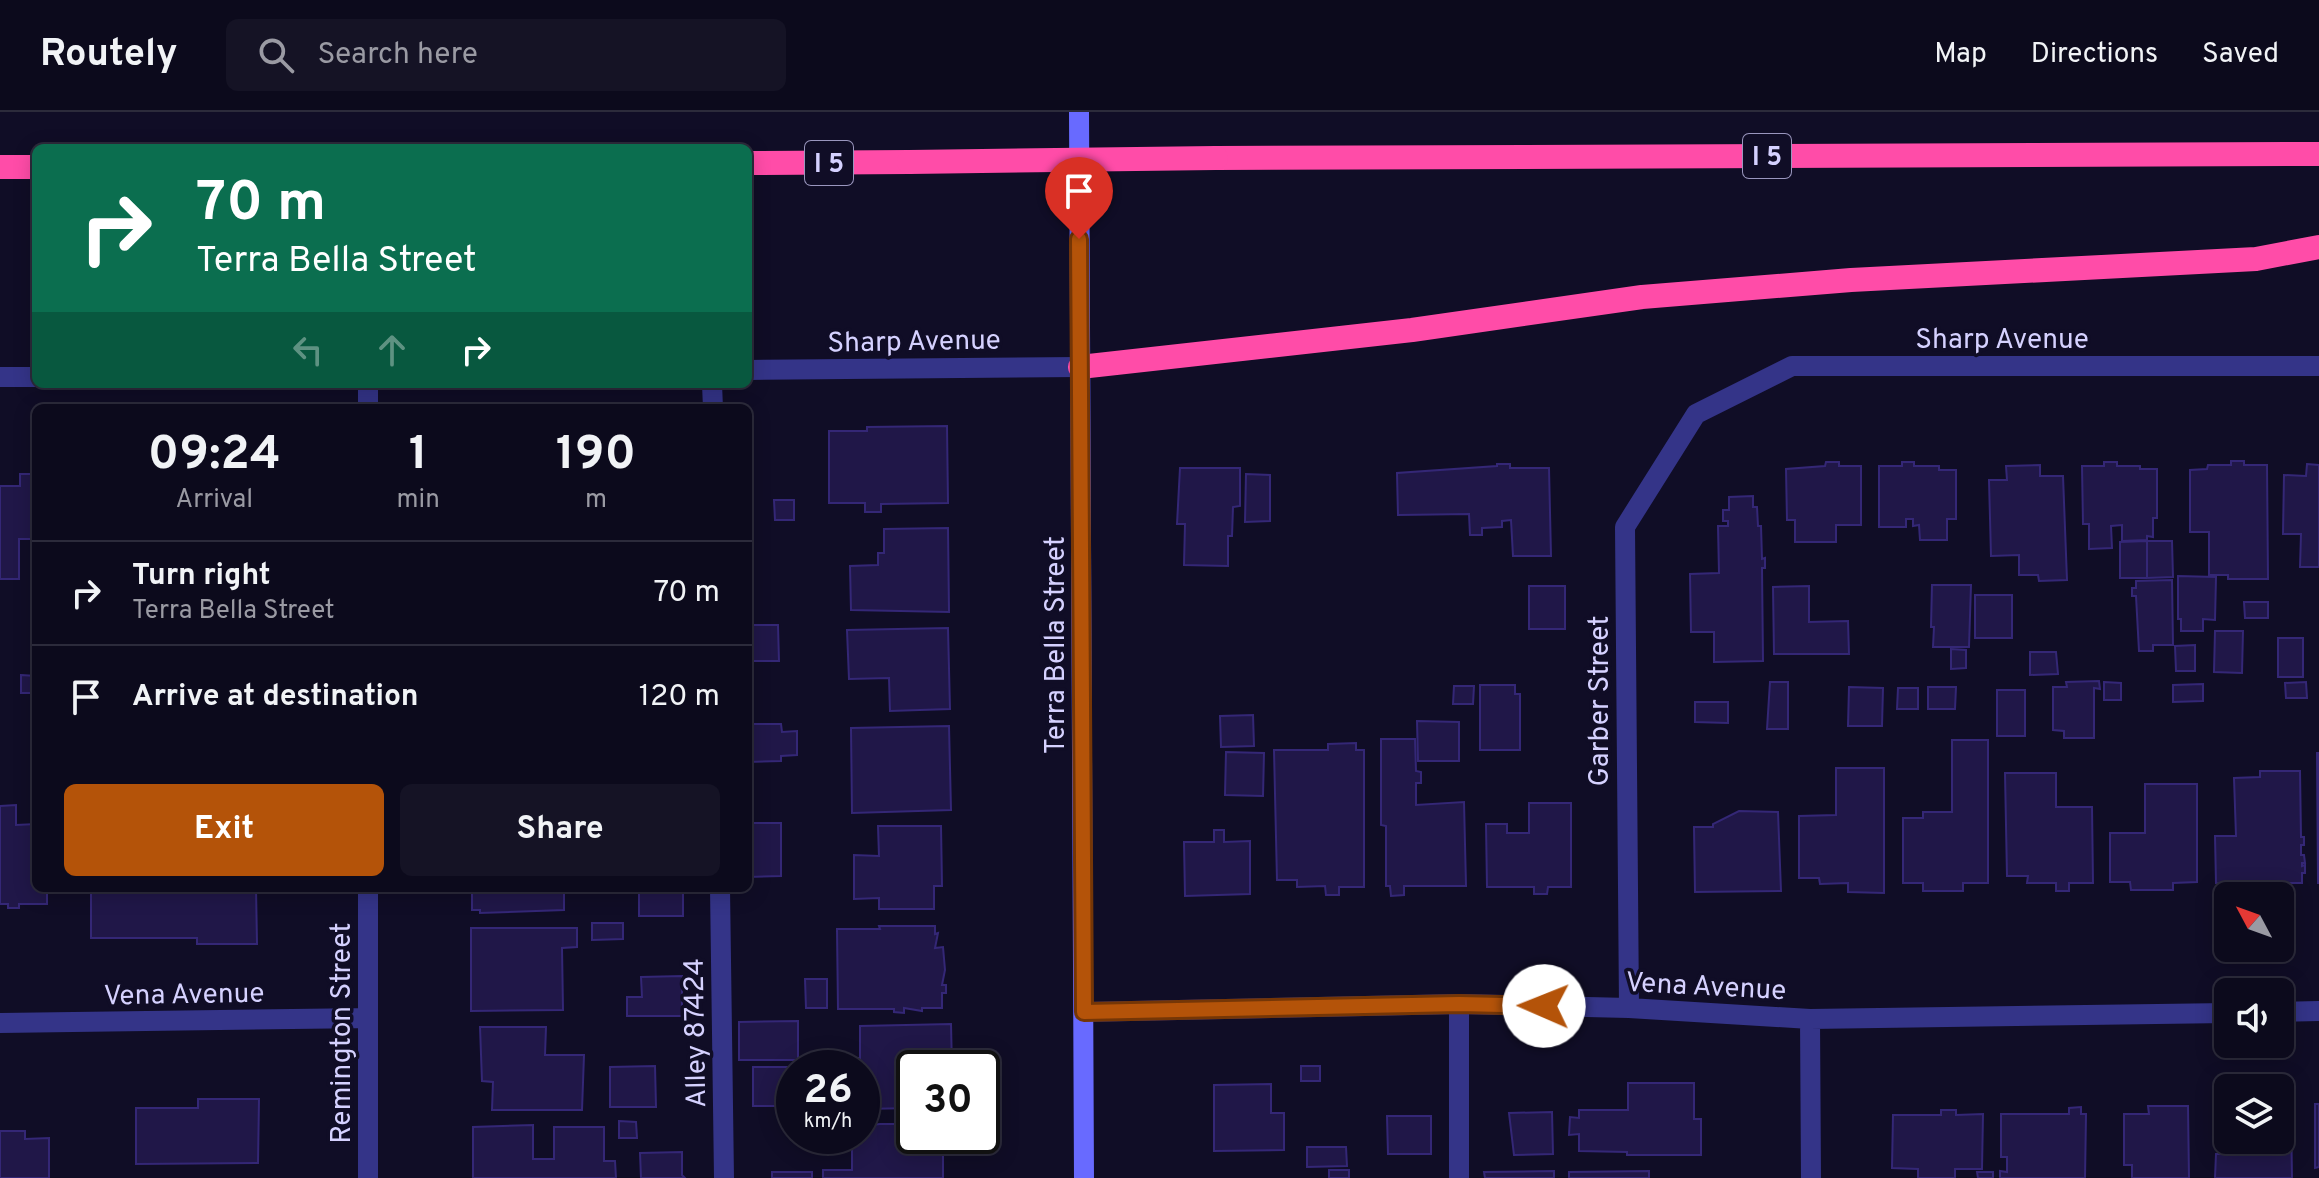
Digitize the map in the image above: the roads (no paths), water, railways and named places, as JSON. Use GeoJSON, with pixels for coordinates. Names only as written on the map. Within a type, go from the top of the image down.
{"type":"FeatureCollection","features":[{"type":"Feature","properties":{"kind":"highway","name":"I 5"},"geometry":{"type":"LineString","coordinates":[[752,163],[2319,154]]}},
{"type":"Feature","properties":{"kind":"highway"},"geometry":{"type":"LineString","coordinates":[[0,167],[32,167]]}},
{"type":"Feature","properties":{"kind":"highway"},"geometry":{"type":"LineString","coordinates":[[1080,367],[1412,330],[1642,297],[1851,280],[2256,259],[2319,247]]}},
{"type":"Feature","properties":{"kind":"main road","name":"Terra Bella Street"},"geometry":{"type":"LineString","coordinates":[[1079,112],[1084,1178]]}},
{"type":"Feature","properties":{"kind":"street","name":"Sharp Avenue"},"geometry":{"type":"LineString","coordinates":[[1696,414],[1792,366],[2319,366]]}},
{"type":"Feature","properties":{"kind":"street","name":"Sharp Avenue"},"geometry":{"type":"LineString","coordinates":[[752,370],[1080,367]]}},
{"type":"Feature","properties":{"kind":"street"},"geometry":{"type":"LineString","coordinates":[[0,377],[32,377]]}},
{"type":"Feature","properties":{"kind":"street","name":"Garber Street"},"geometry":{"type":"LineString","coordinates":[[1629,1008],[1625,527],[1696,414]]}},
{"type":"Feature","properties":{"kind":"street","name":"Remington Street"},"geometry":{"type":"LineString","coordinates":[[368,892],[368,1178]]}},
{"type":"Feature","properties":{"kind":"street","name":"Alley 87424"},"geometry":{"type":"LineString","coordinates":[[720,892],[724,1178]]}},
{"type":"Feature","properties":{"kind":"street","name":"Vena Avenue"},"geometry":{"type":"LineString","coordinates":[[1084,1012],[1459,1004],[1629,1008],[1810,1019],[2214,1013]]}},
{"type":"Feature","properties":{"kind":"street"},"geometry":{"type":"LineString","coordinates":[[1459,1004],[1459,1178]]}},
{"type":"Feature","properties":{"kind":"street"},"geometry":{"type":"LineString","coordinates":[[2294,1012],[2319,1011]]}},
{"type":"Feature","properties":{"kind":"street","name":"Vena Avenue"},"geometry":{"type":"LineString","coordinates":[[0,1023],[368,1018]]}},
{"type":"Feature","properties":{"kind":"street"},"geometry":{"type":"LineString","coordinates":[[1810,1019],[1811,1178]]}}]}
